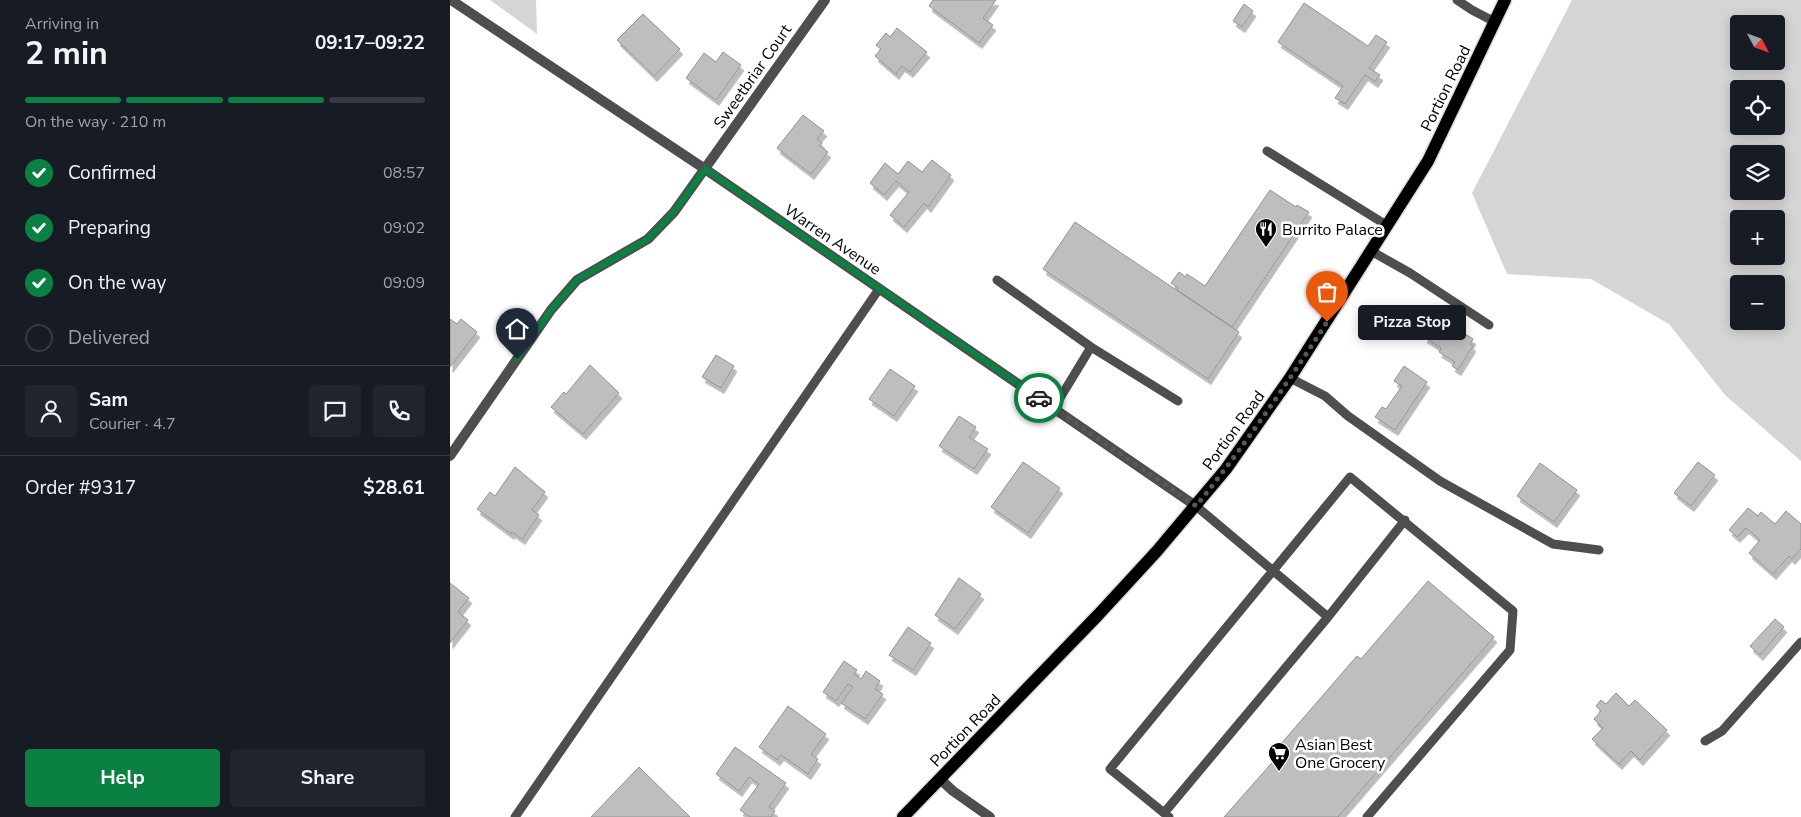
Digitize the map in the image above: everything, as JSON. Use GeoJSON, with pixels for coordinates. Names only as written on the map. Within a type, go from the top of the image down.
{"type":"FeatureCollection","features":[{"type":"Feature","properties":{"kind":"main road","name":"Portion Road"},"geometry":{"type":"LineString","coordinates":[[903,817],[1099,614],[1196,506],[1226,469],[1290,378],[1428,161],[1505,0]]}},
{"type":"Feature","properties":{"kind":"street","name":"Warren Avenue"},"geometry":{"type":"LineString","coordinates":[[451,0],[705,169],[1196,506]]}},
{"type":"Feature","properties":{"kind":"street","name":"Sweetbriar Court"},"geometry":{"type":"LineString","coordinates":[[450,456],[551,310],[577,280],[648,239],[674,212],[824,0]]}},
{"type":"Feature","properties":{"kind":"street"},"geometry":{"type":"LineString","coordinates":[[940,779],[953,792],[990,817]]}},
{"type":"Feature","properties":{"kind":"lane"},"geometry":{"type":"LineString","coordinates":[[1457,0],[1495,22]]}},
{"type":"Feature","properties":{"kind":"lane"},"geometry":{"type":"LineString","coordinates":[[1267,151],[1388,226]]}},
{"type":"Feature","properties":{"kind":"lane"},"geometry":{"type":"LineString","coordinates":[[1371,251],[1410,273],[1489,325]]}},
{"type":"Feature","properties":{"kind":"lane"},"geometry":{"type":"LineString","coordinates":[[997,280],[1092,347],[1178,401]]}},
{"type":"Feature","properties":{"kind":"lane"},"geometry":{"type":"LineString","coordinates":[[515,817],[879,288]]}},
{"type":"Feature","properties":{"kind":"lane"},"geometry":{"type":"LineString","coordinates":[[1054,408],[1092,347]]}},
{"type":"Feature","properties":{"kind":"lane"},"geometry":{"type":"LineString","coordinates":[[1290,378],[1325,396],[1348,416],[1440,480],[1554,544],[1599,550]]}},
{"type":"Feature","properties":{"kind":"lane"},"geometry":{"type":"LineString","coordinates":[[1367,817],[1510,650],[1513,611],[1405,520],[1350,478],[1110,769],[1167,815],[1405,520]]}},
{"type":"Feature","properties":{"kind":"lane"},"geometry":{"type":"LineString","coordinates":[[1196,506],[1328,617]]}},
{"type":"Feature","properties":{"kind":"lane"},"geometry":{"type":"LineString","coordinates":[[1705,741],[1722,732],[1801,642]]}},
{"type":"Feature","properties":{"kind":"shaded area"},"geometry":{"type":"Polygon","coordinates":[[[490,0],[536,0],[537,34],[490,0]]]}},
{"type":"Feature","properties":{"kind":"shaded area"},"geometry":{"type":"Polygon","coordinates":[[[1572,0],[1801,0],[1801,461],[1725,395],[1669,324],[1591,279],[1507,274],[1472,193],[1572,0]]]}},
{"type":"Feature","properties":{"kind":"building"},"geometry":{"type":"Polygon","coordinates":[[[933,0],[996,0],[983,18],[993,25],[979,43],[929,6],[933,0]]]}},
{"type":"Feature","properties":{"kind":"building"},"geometry":{"type":"Polygon","coordinates":[[[1304,3],[1368,46],[1376,35],[1387,42],[1369,68],[1380,75],[1375,82],[1365,75],[1345,104],[1335,98],[1343,86],[1278,42],[1304,3]]]}},
{"type":"Feature","properties":{"kind":"building"},"geometry":{"type":"Polygon","coordinates":[[[1244,4],[1253,11],[1242,27],[1233,21],[1244,4]]]}},
{"type":"Feature","properties":{"kind":"building"},"geometry":{"type":"Polygon","coordinates":[[[643,14],[680,49],[654,76],[617,40],[643,14]]]}},
{"type":"Feature","properties":{"kind":"building"},"geometry":{"type":"Polygon","coordinates":[[[897,28],[927,52],[910,72],[902,66],[896,74],[875,56],[881,49],[876,45],[886,33],[890,37],[897,28]]]}},
{"type":"Feature","properties":{"kind":"building"},"geometry":{"type":"Polygon","coordinates":[[[723,52],[741,65],[716,100],[686,78],[704,53],[716,62],[723,52]]]}},
{"type":"Feature","properties":{"kind":"building"},"geometry":{"type":"Polygon","coordinates":[[[803,115],[824,131],[817,139],[822,143],[820,146],[828,152],[811,174],[777,148],[803,115]]]}},
{"type":"Feature","properties":{"kind":"building"},"geometry":{"type":"Polygon","coordinates":[[[932,160],[951,175],[928,207],[924,203],[904,227],[890,215],[909,192],[896,181],[884,195],[870,183],[885,163],[898,174],[908,161],[922,172],[932,160]]]}},
{"type":"Feature","properties":{"kind":"building"},"geometry":{"type":"Polygon","coordinates":[[[1270,190],[1296,207],[1297,205],[1309,212],[1232,327],[1177,290],[1178,288],[1171,283],[1179,272],[1186,277],[1187,274],[1205,286],[1270,190]]]}},
{"type":"Feature","properties":{"kind":"building"},"geometry":{"type":"Polygon","coordinates":[[[1075,222],[1239,332],[1208,379],[1043,269],[1075,222]]]}},
{"type":"Feature","properties":{"kind":"building"},"geometry":{"type":"Polygon","coordinates":[[[1434,314],[1473,339],[1470,344],[1473,346],[1458,370],[1452,366],[1455,362],[1439,352],[1441,348],[1424,337],[1432,325],[1428,323],[1434,314]]]}},
{"type":"Feature","properties":{"kind":"building"},"geometry":{"type":"Polygon","coordinates":[[[450,319],[457,324],[461,319],[477,332],[450,367],[450,319]]]}},
{"type":"Feature","properties":{"kind":"building"},"geometry":{"type":"Polygon","coordinates":[[[716,355],[734,366],[721,388],[702,377],[716,355]]]}},
{"type":"Feature","properties":{"kind":"building"},"geometry":{"type":"Polygon","coordinates":[[[590,365],[619,393],[583,434],[551,407],[564,392],[566,394],[590,365]]]}},
{"type":"Feature","properties":{"kind":"building"},"geometry":{"type":"Polygon","coordinates":[[[1404,366],[1427,382],[1395,430],[1375,417],[1382,407],[1386,409],[1402,386],[1394,381],[1404,366]]]}},
{"type":"Feature","properties":{"kind":"building"},"geometry":{"type":"Polygon","coordinates":[[[890,369],[915,386],[894,416],[869,399],[890,369]]]}},
{"type":"Feature","properties":{"kind":"building"},"geometry":{"type":"Polygon","coordinates":[[[959,416],[976,427],[969,437],[988,449],[974,469],[939,446],[959,416]]]}},
{"type":"Feature","properties":{"kind":"building"},"geometry":{"type":"Polygon","coordinates":[[[1023,462],[1060,488],[1028,533],[991,507],[1023,462]]]}},
{"type":"Feature","properties":{"kind":"building"},"geometry":{"type":"Polygon","coordinates":[[[1698,462],[1715,475],[1691,506],[1674,493],[1698,462]]]}},
{"type":"Feature","properties":{"kind":"building"},"geometry":{"type":"Polygon","coordinates":[[[1540,463],[1577,490],[1554,522],[1517,496],[1540,463]]]}},
{"type":"Feature","properties":{"kind":"building"},"geometry":{"type":"Polygon","coordinates":[[[515,467],[545,492],[532,510],[539,515],[522,539],[512,532],[511,534],[477,509],[490,492],[495,496],[515,467]]]}},
{"type":"Feature","properties":{"kind":"building"},"geometry":{"type":"Polygon","coordinates":[[[1748,508],[1758,516],[1761,512],[1775,524],[1786,511],[1801,524],[1801,549],[1792,559],[1789,556],[1773,574],[1749,553],[1760,540],[1746,528],[1737,537],[1729,530],[1748,508]]]}},
{"type":"Feature","properties":{"kind":"building"},"geometry":{"type":"Polygon","coordinates":[[[959,578],[981,594],[955,629],[935,615],[959,578]]]}},
{"type":"Feature","properties":{"kind":"building"},"geometry":{"type":"Polygon","coordinates":[[[1428,581],[1494,637],[1338,817],[1224,817],[1277,757],[1273,753],[1357,656],[1361,659],[1428,581]]]}},
{"type":"Feature","properties":{"kind":"building"},"geometry":{"type":"Polygon","coordinates":[[[450,583],[469,598],[458,612],[468,620],[450,643],[450,583]]]}},
{"type":"Feature","properties":{"kind":"building"},"geometry":{"type":"Polygon","coordinates":[[[1775,619],[1784,627],[1760,655],[1750,646],[1775,619]]]}},
{"type":"Feature","properties":{"kind":"building"},"geometry":{"type":"Polygon","coordinates":[[[908,627],[931,643],[913,670],[889,655],[908,627]]]}},
{"type":"Feature","properties":{"kind":"building"},"geometry":{"type":"Polygon","coordinates":[[[844,661],[857,670],[854,674],[861,679],[866,671],[880,681],[875,689],[883,694],[865,719],[841,703],[853,687],[848,684],[836,701],[823,692],[844,661]]]}},
{"type":"Feature","properties":{"kind":"building"},"geometry":{"type":"Polygon","coordinates":[[[1616,693],[1629,706],[1635,700],[1667,730],[1640,760],[1631,751],[1619,764],[1592,739],[1603,728],[1594,719],[1601,711],[1596,706],[1601,700],[1606,704],[1616,693]]]}},
{"type":"Feature","properties":{"kind":"building"},"geometry":{"type":"Polygon","coordinates":[[[788,706],[826,734],[811,754],[818,759],[808,774],[781,755],[777,760],[759,747],[788,706]]]}},
{"type":"Feature","properties":{"kind":"building"},"geometry":{"type":"Polygon","coordinates":[[[735,747],[786,783],[769,807],[775,811],[771,817],[750,817],[740,810],[759,784],[749,777],[739,791],[716,774],[735,747]]]}},
{"type":"Feature","properties":{"kind":"building"},"geometry":{"type":"Polygon","coordinates":[[[639,767],[690,817],[591,817],[639,767]]]}},
{"type":"Feature","properties":{"kind":"way so far"},"geometry":{"type":"LineString","coordinates":[[1039,398],[1196,506],[1226,469],[1327,322]]}},
{"type":"Feature","properties":{"kind":"place","name":"Burrito Palace"},"geometry":{"type":"Point","coordinates":[1266,248]}},
{"type":"Feature","properties":{"kind":"place","name":"Pizza Stop"},"geometry":{"type":"Point","coordinates":[1327,322]}},
{"type":"Feature","properties":{"kind":"place","name":"Asian Best One Grocery"},"geometry":{"type":"Point","coordinates":[1279,772]}},
{"type":"Feature","properties":{"kind":"route"},"geometry":{"type":"LineString","coordinates":[[517,359],[551,310],[577,280],[648,239],[674,212],[705,169],[1039,398]]}}]}
